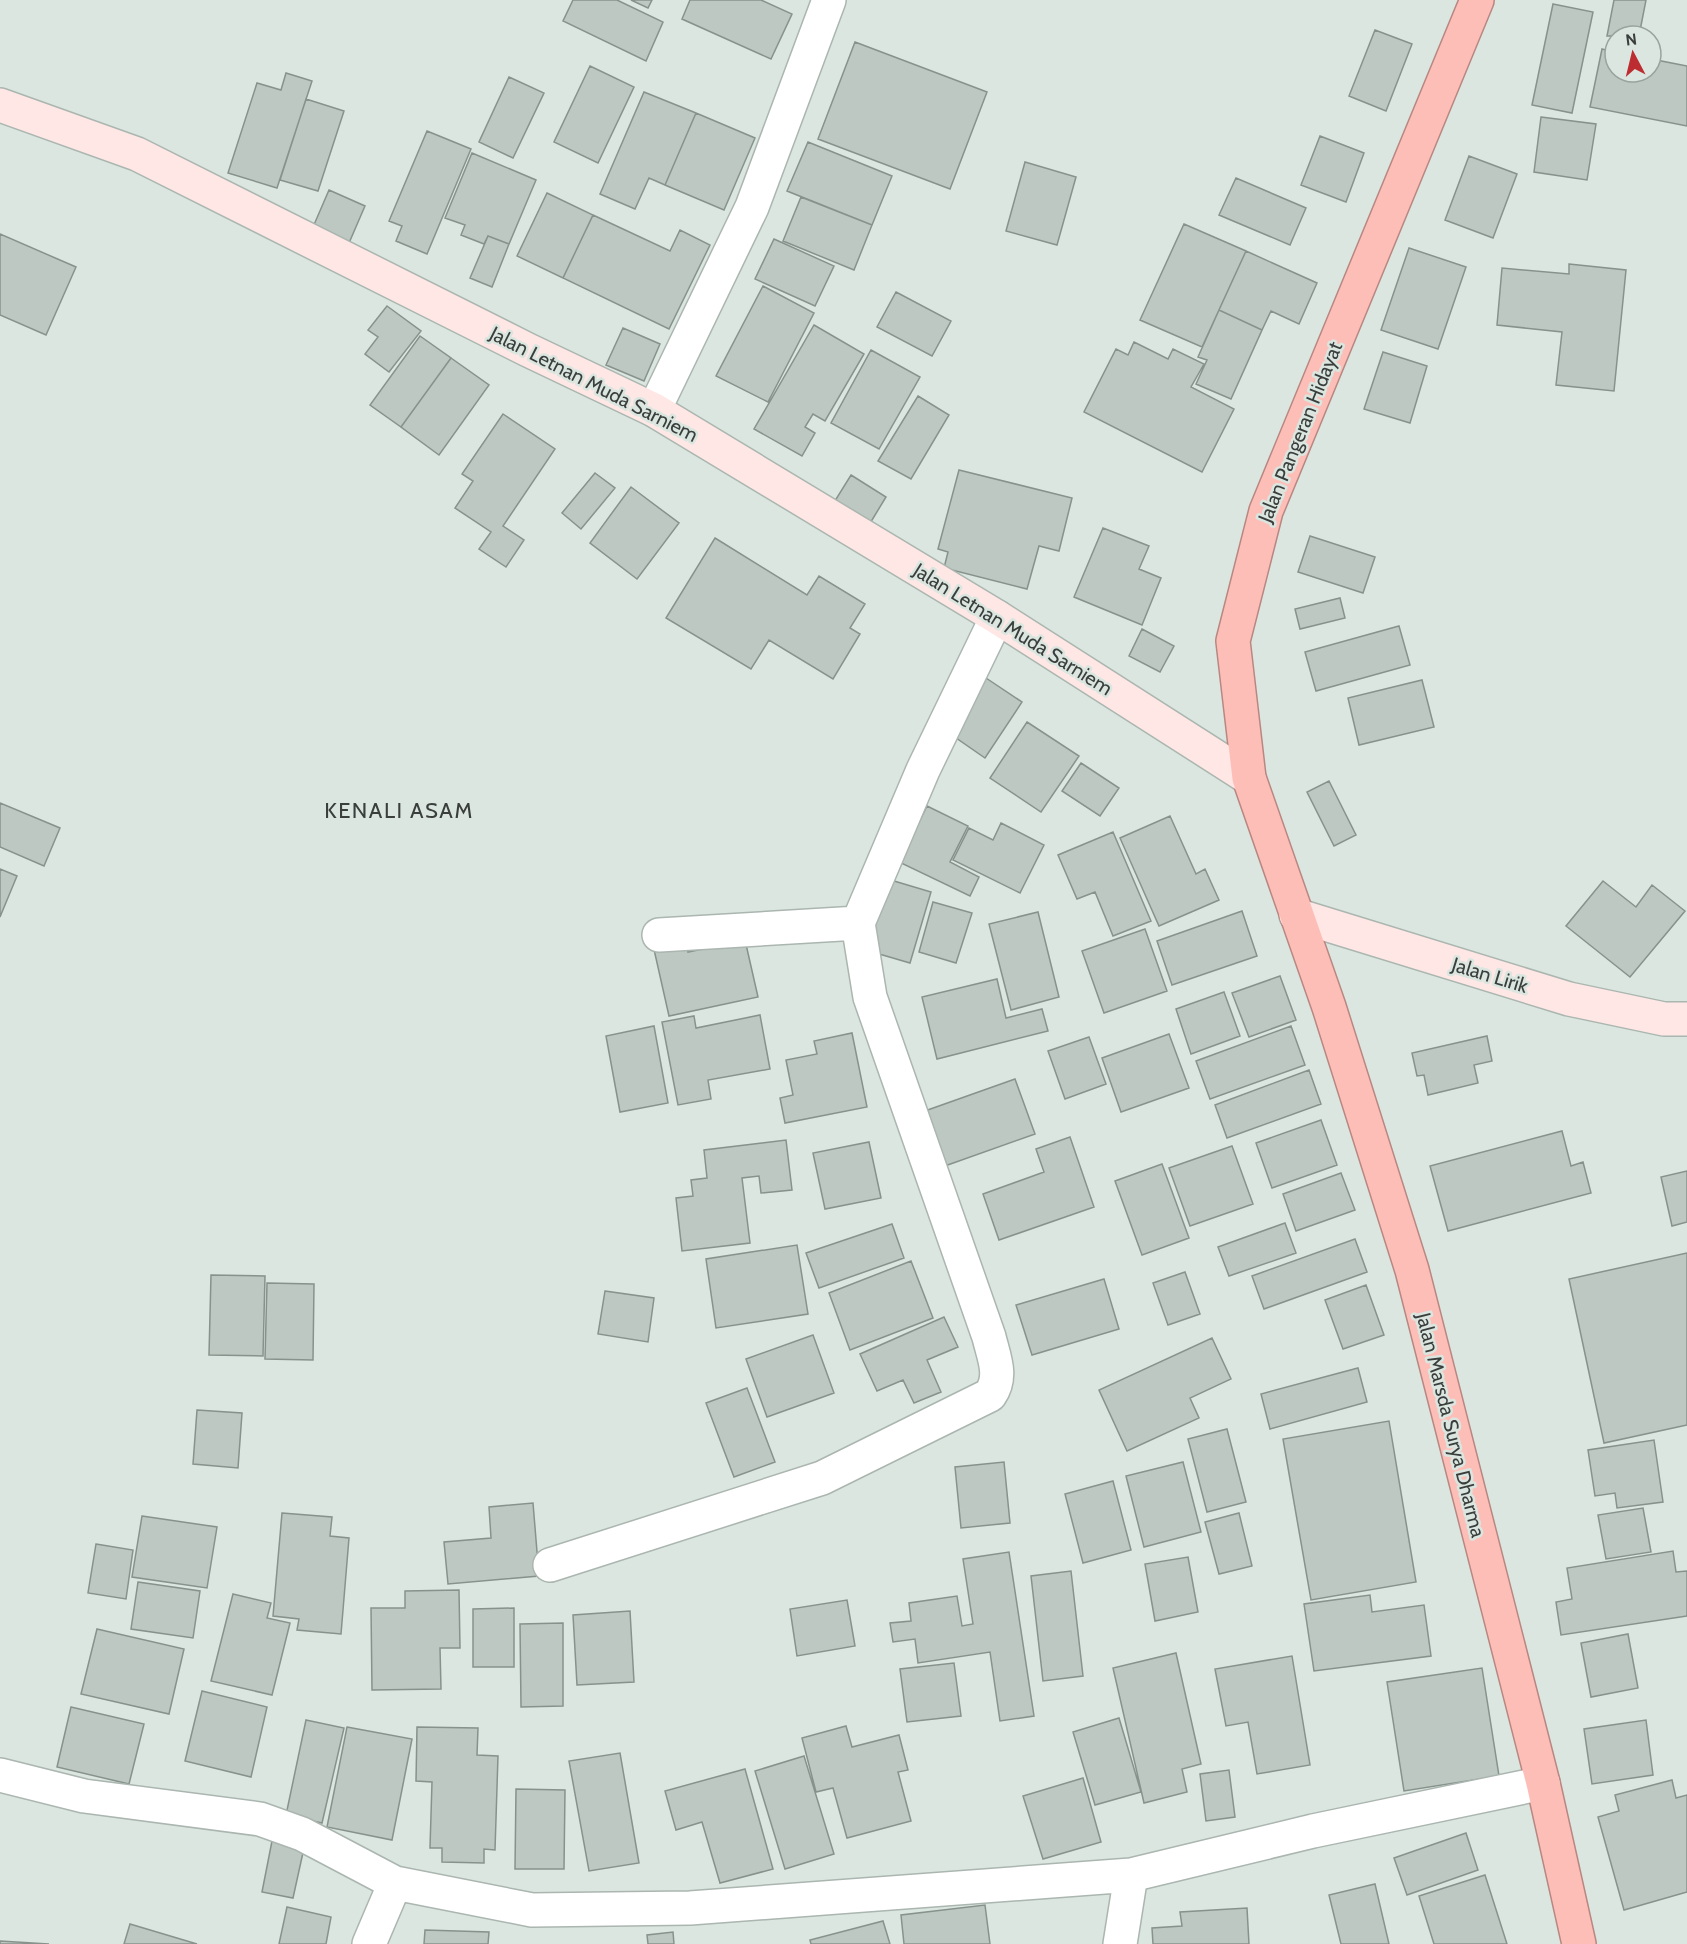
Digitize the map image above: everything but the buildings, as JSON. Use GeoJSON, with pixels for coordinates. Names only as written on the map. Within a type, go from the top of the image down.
{"type":"FeatureCollection","features":[{"type":"Feature","properties":{"kind":"highway","name":"Jalan Pangeran Hidayat"},"geometry":{"type":"LineString","coordinates":[[1296,915],[1249,778],[1233,641],[1266,511],[1477,0]]}},
{"type":"Feature","properties":{"kind":"highway","name":"Jalan Marsda Surya Dharma"},"geometry":{"type":"LineString","coordinates":[[1296,915],[1329,1007],[1412,1270],[1543,1783],[1579,1944]]}},
{"type":"Feature","properties":{"kind":"main road","name":"Jalan Letnan Muda Sarniem"},"geometry":{"type":"LineString","coordinates":[[0,105],[137,154],[654,410],[997,617],[1249,778]]}},
{"type":"Feature","properties":{"kind":"main road","name":"Jalan Lirik"},"geometry":{"type":"LineString","coordinates":[[1296,915],[1569,999],[1664,1019],[1687,1019]]}},
{"type":"Feature","properties":{"kind":"street"},"geometry":{"type":"LineString","coordinates":[[654,410],[752,207],[829,0]]}},
{"type":"Feature","properties":{"kind":"street"},"geometry":{"type":"LineString","coordinates":[[550,1565],[822,1478],[990,1395],[996,1386],[998,1377],[989,1337],[870,997],[858,923],[923,770],[997,617]]}},
{"type":"Feature","properties":{"kind":"street"},"geometry":{"type":"LineString","coordinates":[[659,935],[858,923]]}},
{"type":"Feature","properties":{"kind":"street"},"geometry":{"type":"LineString","coordinates":[[0,1775],[84,1796],[260,1819],[302,1834],[395,1883],[532,1910],[679,1908],[1131,1875],[1313,1831],[1543,1783]]}},
{"type":"Feature","properties":{"kind":"street"},"geometry":{"type":"LineString","coordinates":[[1120,1944],[1131,1875]]}},
{"type":"Feature","properties":{"kind":"street"},"geometry":{"type":"LineString","coordinates":[[369,1944],[395,1883]]}},
{"type":"Feature","properties":{"kind":"district","name":"KENALI ASAM"},"geometry":{"type":"Point","coordinates":[399,810]}}]}
